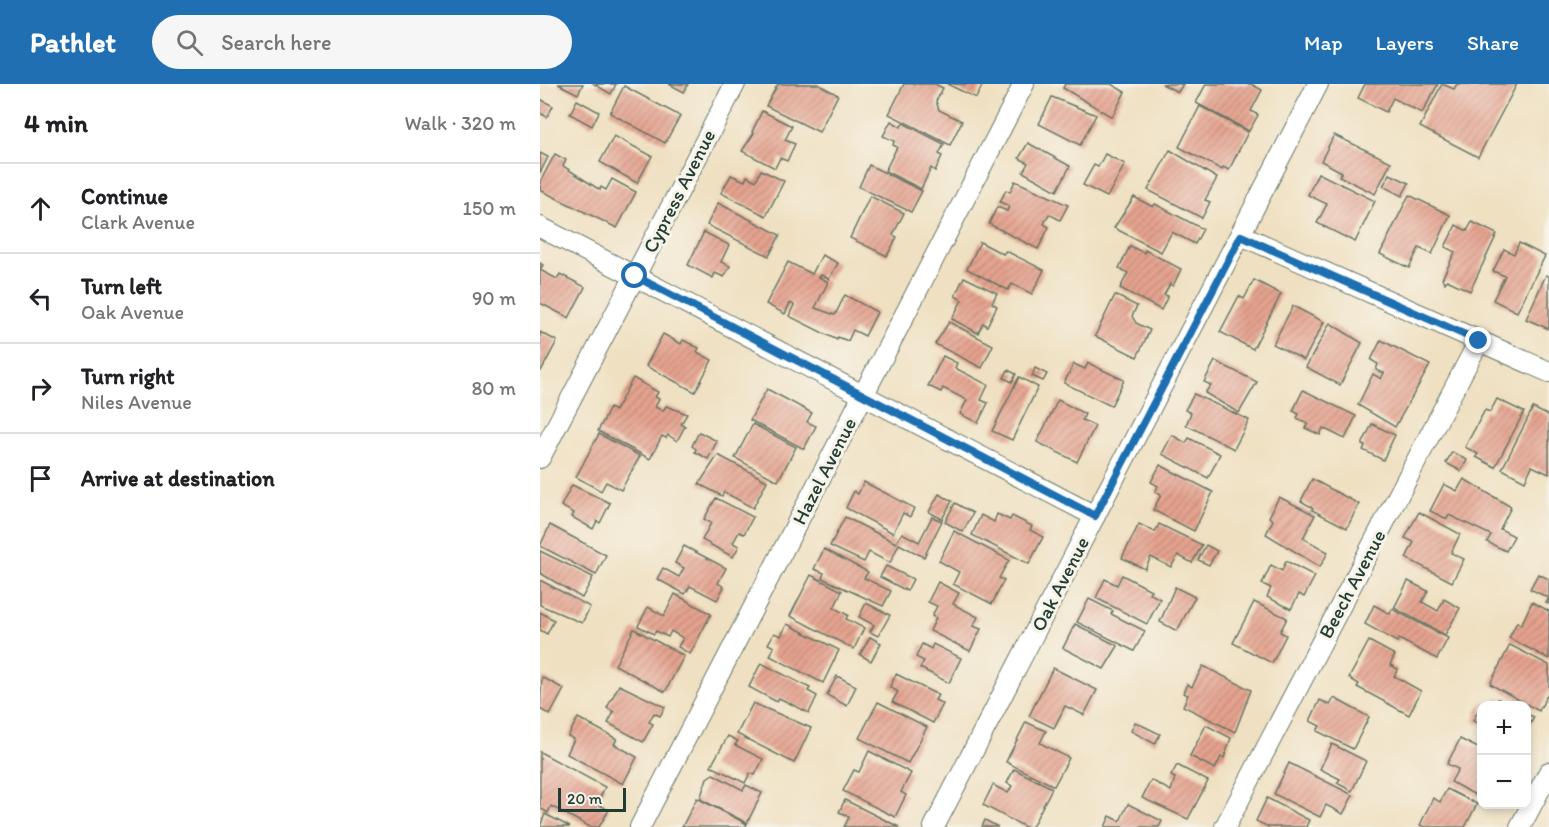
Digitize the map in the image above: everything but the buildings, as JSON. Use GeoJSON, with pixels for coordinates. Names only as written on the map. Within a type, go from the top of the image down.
{"type":"FeatureCollection","features":[{"type":"Feature","properties":{"kind":"street","name":"Cypress Avenue"},"geometry":{"type":"LineString","coordinates":[[540,458],[735,84]]}},
{"type":"Feature","properties":{"kind":"street","name":"Hazel Avenue"},"geometry":{"type":"LineString","coordinates":[[640,827],[1024,84]]}},
{"type":"Feature","properties":{"kind":"street","name":"Oak Avenue"},"geometry":{"type":"LineString","coordinates":[[934,827],[1318,84]]}},
{"type":"Feature","properties":{"kind":"street"},"geometry":{"type":"LineString","coordinates":[[540,227],[1095,516]]}},
{"type":"Feature","properties":{"kind":"street"},"geometry":{"type":"LineString","coordinates":[[1241,236],[1549,372]]}},
{"type":"Feature","properties":{"kind":"street","name":"Beech Avenue"},"geometry":{"type":"LineString","coordinates":[[1225,827],[1479,341]]}},
{"type":"Feature","properties":{"kind":"street"},"geometry":{"type":"LineString","coordinates":[[1520,827],[1549,772]]}},
{"type":"Feature","properties":{"kind":"route"},"geometry":{"type":"LineString","coordinates":[[635,276],[1095,516],[1241,236],[1479,341]]}}]}
